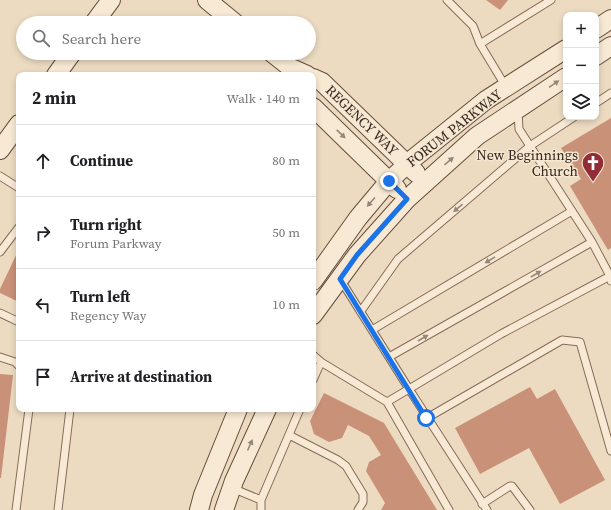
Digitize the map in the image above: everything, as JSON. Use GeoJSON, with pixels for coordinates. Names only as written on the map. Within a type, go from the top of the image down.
{"type":"FeatureCollection","features":[{"type":"Feature","properties":{"kind":"street"},"geometry":{"type":"LineString","coordinates":[[99,16],[111,0]]}},
{"type":"Feature","properties":{"kind":"street"},"geometry":{"type":"LineString","coordinates":[[207,0],[226,16]]}},
{"type":"Feature","properties":{"kind":"street"},"geometry":{"type":"LineString","coordinates":[[599,27],[611,19]]}},
{"type":"Feature","properties":{"kind":"street"},"geometry":{"type":"LineString","coordinates":[[599,54],[611,46]]}},
{"type":"Feature","properties":{"kind":"street","name":"FORUM PARKWAY"},"geometry":{"type":"LineString","coordinates":[[316,276],[358,218],[389,181],[486,100],[563,51]]}},
{"type":"Feature","properties":{"kind":"street"},"geometry":{"type":"LineString","coordinates":[[58,72],[67,60]]}},
{"type":"Feature","properties":{"kind":"street"},"geometry":{"type":"LineString","coordinates":[[280,60],[292,71]]}},
{"type":"Feature","properties":{"kind":"street","name":"REGENCY WAY"},"geometry":{"type":"LineString","coordinates":[[316,79],[322,82],[425,182]]}},
{"type":"Feature","properties":{"kind":"street","name":"FORUM PARKWAY"},"geometry":{"type":"LineString","coordinates":[[316,312],[357,255],[407,199],[425,182],[478,136],[563,79]]}},
{"type":"Feature","properties":{"kind":"street"},"geometry":{"type":"LineString","coordinates":[[506,87],[518,109]]}},
{"type":"Feature","properties":{"kind":"street","name":"REGENCY WAY"},"geometry":{"type":"LineString","coordinates":[[316,110],[407,199]]}},
{"type":"Feature","properties":{"kind":"street"},"geometry":{"type":"LineString","coordinates":[[0,150],[16,128]]}},
{"type":"Feature","properties":{"kind":"street"},"geometry":{"type":"LineString","coordinates":[[324,264],[340,279]]}},
{"type":"Feature","properties":{"kind":"street"},"geometry":{"type":"LineString","coordinates":[[199,510],[203,495],[237,412]]}},
{"type":"Feature","properties":{"kind":"street"},"geometry":{"type":"LineString","coordinates":[[224,510],[231,488],[266,412]]}},
{"type":"Feature","properties":{"kind":"street"},"geometry":{"type":"LineString","coordinates":[[210,479],[231,488]]}},
{"type":"Feature","properties":{"kind":"lane"},"geometry":{"type":"LineString","coordinates":[[447,0],[472,26],[480,44],[506,87]]}},
{"type":"Feature","properties":{"kind":"lane"},"geometry":{"type":"LineString","coordinates":[[480,44],[551,0]]}},
{"type":"Feature","properties":{"kind":"lane"},"geometry":{"type":"LineString","coordinates":[[599,101],[611,93]]}},
{"type":"Feature","properties":{"kind":"lane"},"geometry":{"type":"LineString","coordinates":[[388,402],[501,334],[611,278],[592,242],[519,129],[518,109]]}},
{"type":"Feature","properties":{"kind":"lane"},"geometry":{"type":"LineString","coordinates":[[360,311],[398,259],[530,146],[569,120]]}},
{"type":"Feature","properties":{"kind":"lane"},"geometry":{"type":"LineString","coordinates":[[0,176],[16,186]]}},
{"type":"Feature","properties":{"kind":"lane"},"geometry":{"type":"LineString","coordinates":[[372,330],[572,211]]}},
{"type":"Feature","properties":{"kind":"lane"},"geometry":{"type":"LineString","coordinates":[[0,252],[16,230]]}},
{"type":"Feature","properties":{"kind":"lane"},"geometry":{"type":"LineString","coordinates":[[389,357],[592,242]]}},
{"type":"Feature","properties":{"kind":"lane"},"geometry":{"type":"LineString","coordinates":[[340,279],[426,418],[484,507],[512,486],[530,510]]}},
{"type":"Feature","properties":{"kind":"lane"},"geometry":{"type":"LineString","coordinates":[[0,313],[16,321]]}},
{"type":"Feature","properties":{"kind":"lane"},"geometry":{"type":"LineString","coordinates":[[426,418],[562,340],[580,342],[611,451]]}},
{"type":"Feature","properties":{"kind":"lane"},"geometry":{"type":"LineString","coordinates":[[0,356],[16,363]]}},
{"type":"Feature","properties":{"kind":"lane"},"geometry":{"type":"LineString","coordinates":[[316,358],[388,402],[449,510]]}},
{"type":"Feature","properties":{"kind":"lane"},"geometry":{"type":"LineString","coordinates":[[316,373],[321,362]]}},
{"type":"Feature","properties":{"kind":"lane"},"geometry":{"type":"LineString","coordinates":[[16,510],[29,412]]}},
{"type":"Feature","properties":{"kind":"lane"},"geometry":{"type":"LineString","coordinates":[[58,510],[70,412]]}},
{"type":"Feature","properties":{"kind":"lane"},"geometry":{"type":"LineString","coordinates":[[261,510],[261,500],[299,412]]}},
{"type":"Feature","properties":{"kind":"lane"},"geometry":{"type":"LineString","coordinates":[[289,435],[338,460],[346,466],[363,494],[363,502],[358,510]]}},
{"type":"Feature","properties":{"kind":"lane"},"geometry":{"type":"LineString","coordinates":[[231,488],[261,500]]}},
{"type":"Feature","properties":{"kind":"building"},"geometry":{"type":"Polygon","coordinates":[[[486,0],[508,0],[500,10],[486,0]]]}},
{"type":"Feature","properties":{"kind":"building","name":"New Beginnings Church"},"geometry":{"type":"Polygon","coordinates":[[[611,118],[611,248],[608,250],[570,186],[581,179],[561,148],[611,118]]]}},
{"type":"Feature","properties":{"kind":"building"},"geometry":{"type":"Polygon","coordinates":[[[16,255],[16,301],[0,293],[0,289],[16,255]]]}},
{"type":"Feature","properties":{"kind":"building"},"geometry":{"type":"Polygon","coordinates":[[[0,374],[13,375],[1,478],[0,478],[0,374]]]}},
{"type":"Feature","properties":{"kind":"building"},"geometry":{"type":"Polygon","coordinates":[[[530,387],[537,399],[555,389],[605,480],[560,504],[529,448],[480,474],[455,428],[530,387]]]}},
{"type":"Feature","properties":{"kind":"building"},"geometry":{"type":"Polygon","coordinates":[[[324,393],[384,423],[437,510],[381,510],[385,503],[366,471],[369,462],[381,455],[369,436],[348,425],[342,438],[329,442],[314,434],[310,421],[314,412],[316,412],[324,393]]]}},
{"type":"Feature","properties":{"kind":"place","name":"New Beginnings Church"},"geometry":{"type":"Point","coordinates":[593,182]}},
{"type":"Feature","properties":{"kind":"route"},"geometry":{"type":"LineString","coordinates":[[389,181],[407,199],[357,255],[340,279],[426,418]]}}]}
